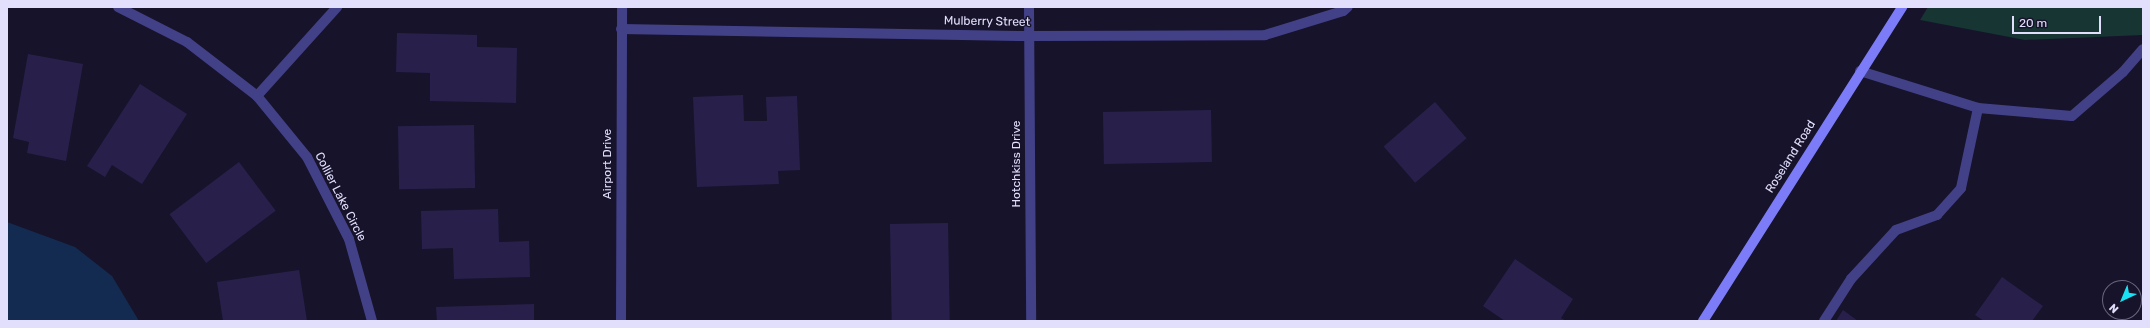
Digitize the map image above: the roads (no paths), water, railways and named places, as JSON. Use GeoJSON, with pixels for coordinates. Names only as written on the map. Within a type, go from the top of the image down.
{"type":"FeatureCollection","features":[{"type":"Feature","properties":{"kind":"main road","name":"Roseland Road"},"geometry":{"type":"LineString","coordinates":[[1703,321],[1860,71],[1902,7]]}},
{"type":"Feature","properties":{"kind":"street","name":"Collier Lake Circle"},"geometry":{"type":"LineString","coordinates":[[118,7],[188,42],[257,96],[307,157],[346,232],[372,321]]}},
{"type":"Feature","properties":{"kind":"street"},"geometry":{"type":"LineString","coordinates":[[257,96],[337,7]]}},
{"type":"Feature","properties":{"kind":"street","name":"Airport Drive"},"geometry":{"type":"LineString","coordinates":[[621,321],[622,7]]}},
{"type":"Feature","properties":{"kind":"street","name":"Hotchkiss Drive"},"geometry":{"type":"LineString","coordinates":[[1029,7],[1031,321]]}},
{"type":"Feature","properties":{"kind":"street","name":"Mulberry Street"},"geometry":{"type":"LineString","coordinates":[[621,29],[1029,36],[1265,35],[1343,11],[1348,7]]}},
{"type":"Feature","properties":{"kind":"street"},"geometry":{"type":"LineString","coordinates":[[1860,71],[1978,108],[2072,116],[2123,72],[2143,49]]}},
{"type":"Feature","properties":{"kind":"street"},"geometry":{"type":"LineString","coordinates":[[1824,321],[1851,279],[1896,230],[1937,215],[1961,188],[1978,108]]}},
{"type":"Feature","properties":{"kind":"water"},"geometry":{"type":"Polygon","coordinates":[[[7,222],[75,247],[112,276],[139,321],[7,321],[7,222]]]}}]}
